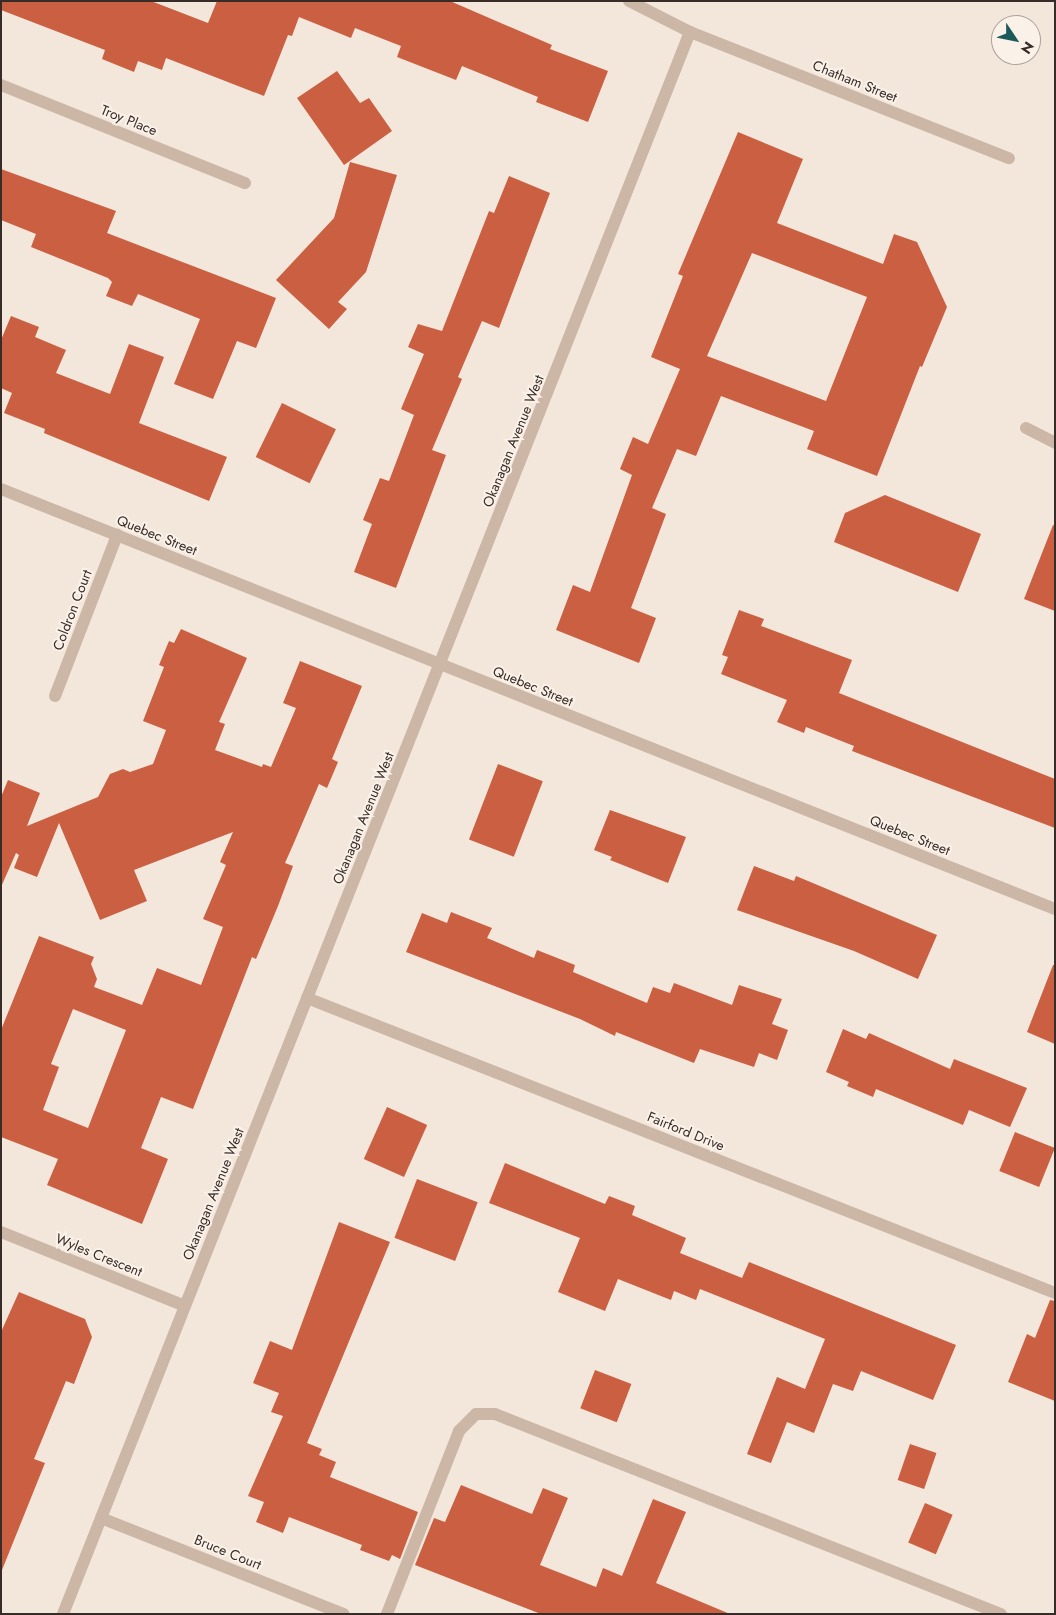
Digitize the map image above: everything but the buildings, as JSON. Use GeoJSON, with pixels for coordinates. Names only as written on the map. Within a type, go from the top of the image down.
{"type":"FeatureCollection","features":[{"type":"Feature","properties":{"kind":"street","name":"Chatham Street"},"geometry":{"type":"LineString","coordinates":[[629,1],[690,32],[1009,158]]}},
{"type":"Feature","properties":{"kind":"street","name":"Okanagan Avenue West"},"geometry":{"type":"LineString","coordinates":[[63,1614],[690,32]]}},
{"type":"Feature","properties":{"kind":"street","name":"Troy Place"},"geometry":{"type":"LineString","coordinates":[[1,85],[245,183]]}},
{"type":"Feature","properties":{"kind":"street"},"geometry":{"type":"LineString","coordinates":[[1026,428],[1055,443]]}},
{"type":"Feature","properties":{"kind":"street","name":"Quebec Street"},"geometry":{"type":"LineString","coordinates":[[1,489],[440,666],[1055,909]]}},
{"type":"Feature","properties":{"kind":"street","name":"Coldron Court"},"geometry":{"type":"LineString","coordinates":[[54,696],[118,535]]}},
{"type":"Feature","properties":{"kind":"street","name":"Fairford Drive"},"geometry":{"type":"LineString","coordinates":[[307,998],[1055,1292]]}},
{"type":"Feature","properties":{"kind":"street","name":"Wyles Crescent"},"geometry":{"type":"LineString","coordinates":[[1,1232],[185,1306]]}},
{"type":"Feature","properties":{"kind":"street"},"geometry":{"type":"LineString","coordinates":[[387,1614],[459,1431],[476,1414],[495,1414],[1001,1614]]}},
{"type":"Feature","properties":{"kind":"street","name":"Bruce Court"},"geometry":{"type":"LineString","coordinates":[[101,1518],[314,1608],[344,1614]]}}]}
